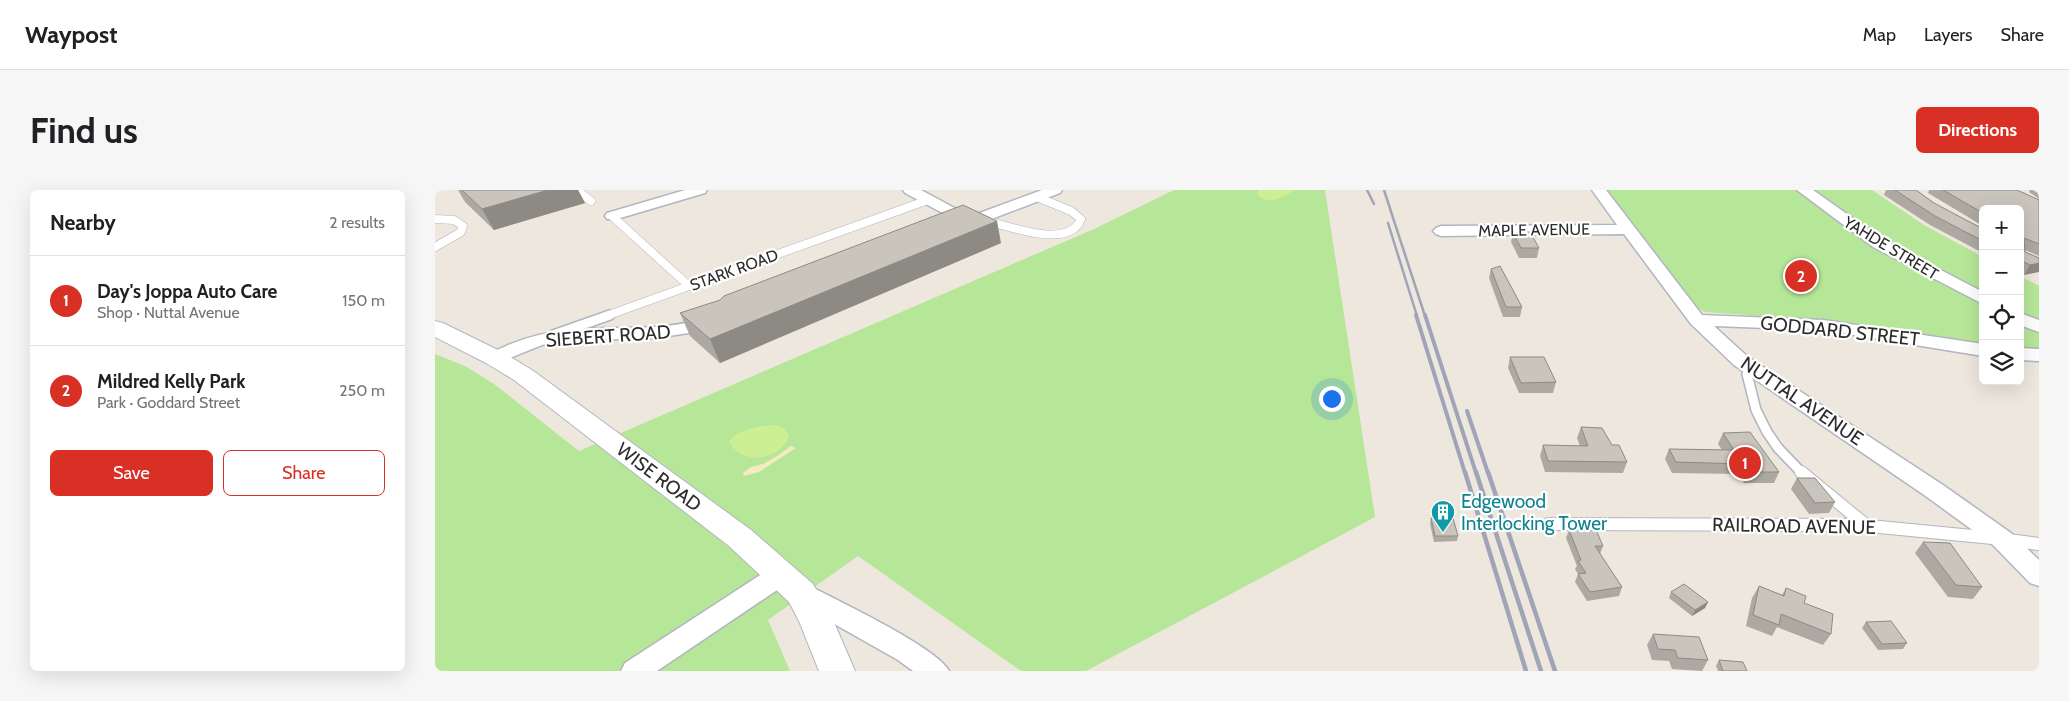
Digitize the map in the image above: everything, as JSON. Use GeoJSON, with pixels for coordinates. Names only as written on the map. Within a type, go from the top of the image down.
{"type":"FeatureCollection","features":[{"type":"Feature","properties":{"kind":"street"},"geometry":{"type":"LineString","coordinates":[[612,216],[700,190]]}},
{"type":"Feature","properties":{"kind":"street"},"geometry":{"type":"LineString","coordinates":[[909,190],[955,214],[978,219],[1055,190]]}},
{"type":"Feature","properties":{"kind":"street","name":"NUTTAL AVENUE"},"geometry":{"type":"LineString","coordinates":[[1599,190],[1697,320],[1741,361],[1935,491],[2002,539],[2039,576]]}},
{"type":"Feature","properties":{"kind":"street","name":"YAHDE STREET"},"geometry":{"type":"LineString","coordinates":[[1804,190],[1879,244],[1979,297]]}},
{"type":"Feature","properties":{"kind":"street","name":"MAPLE AVENUE"},"geometry":{"type":"LineString","coordinates":[[1441,231],[1628,230]]}},
{"type":"Feature","properties":{"kind":"street","name":"SIEBERT ROAD"},"geometry":{"type":"LineString","coordinates":[[495,358],[539,340],[578,334],[654,334],[683,330],[723,318]]}},
{"type":"Feature","properties":{"kind":"street","name":"GODDARD STREET"},"geometry":{"type":"LineString","coordinates":[[1697,320],[1823,325],[1979,349]]}},
{"type":"Feature","properties":{"kind":"street"},"geometry":{"type":"LineString","coordinates":[[2024,320],[2039,327]]}},
{"type":"Feature","properties":{"kind":"street","name":"WISE ROAD"},"geometry":{"type":"LineString","coordinates":[[435,328],[495,358],[523,375],[740,538],[791,584],[816,620],[837,671]]}},
{"type":"Feature","properties":{"kind":"street"},"geometry":{"type":"LineString","coordinates":[[2024,354],[2039,355]]}},
{"type":"Feature","properties":{"kind":"street"},"geometry":{"type":"LineString","coordinates":[[635,671],[791,584],[908,652],[935,671]]}},
{"type":"Feature","properties":{"kind":"lane"},"geometry":{"type":"LineString","coordinates":[[577,190],[591,201]]}},
{"type":"Feature","properties":{"kind":"lane"},"geometry":{"type":"LineString","coordinates":[[978,219],[1037,236],[1065,232],[1076,228],[1080,224],[1081,219],[1079,215],[1037,197]]}},
{"type":"Feature","properties":{"kind":"lane","name":"STARK ROAD"},"geometry":{"type":"LineString","coordinates":[[539,340],[928,200]]}},
{"type":"Feature","properties":{"kind":"lane"},"geometry":{"type":"LineString","coordinates":[[612,216],[689,286]]}},
{"type":"Feature","properties":{"kind":"lane"},"geometry":{"type":"LineString","coordinates":[[435,219],[447,219],[459,222],[463,226],[461,232],[435,247]]}},
{"type":"Feature","properties":{"kind":"lane"},"geometry":{"type":"LineString","coordinates":[[1753,369],[1747,374],[1758,415],[1779,448],[1805,475],[1867,526]]}},
{"type":"Feature","properties":{"kind":"lane","name":"RAILROAD AVENUE"},"geometry":{"type":"LineString","coordinates":[[1548,524],[1867,526],[2039,544]]}},
{"type":"Feature","properties":{"kind":"green space"},"geometry":{"type":"Polygon","coordinates":[[[1174,190],[1325,190],[1375,517],[1086,671],[1021,671],[858,556],[768,620],[790,671],[435,671],[435,354],[467,367],[494,384],[579,451],[1094,229],[1174,190]]]}},
{"type":"Feature","properties":{"kind":"green space"},"geometry":{"type":"Polygon","coordinates":[[[1258,190],[1295,190],[1276,200],[1266,200],[1257,194],[1258,190]]]}},
{"type":"Feature","properties":{"kind":"green space"},"geometry":{"type":"Polygon","coordinates":[[[1606,190],[1797,190],[1859,235],[1979,302],[1979,344],[1809,321],[1704,312],[1698,308],[1606,190]]]}},
{"type":"Feature","properties":{"kind":"green space"},"geometry":{"type":"Polygon","coordinates":[[[1813,190],[1872,190],[1924,225],[1979,255],[1979,292],[1917,259],[1853,220],[1813,190]]]}},
{"type":"Feature","properties":{"kind":"green space"},"geometry":{"type":"Polygon","coordinates":[[[2024,278],[2039,286],[2039,322],[2024,315],[2024,278]]]}},
{"type":"Feature","properties":{"kind":"green space"},"geometry":{"type":"Polygon","coordinates":[[[2024,327],[2039,334],[2039,349],[2024,348],[2024,327]]]}},
{"type":"Feature","properties":{"kind":"green space"},"geometry":{"type":"Polygon","coordinates":[[[775,425],[785,429],[789,437],[784,445],[769,455],[751,457],[742,454],[729,441],[744,431],[756,427],[775,425]]]}},
{"type":"Feature","properties":{"kind":"sand"},"geometry":{"type":"Polygon","coordinates":[[[791,446],[796,448],[759,472],[744,476],[743,473],[751,467],[763,464],[791,446]]]}},
{"type":"Feature","properties":{"kind":"building"},"geometry":{"type":"Polygon","coordinates":[[[462,190],[548,190],[482,209],[462,190]]]}},
{"type":"Feature","properties":{"kind":"building"},"geometry":{"type":"Polygon","coordinates":[[[1895,190],[1916,190],[1934,203],[1979,227],[1979,239],[1935,216],[1895,190]]]}},
{"type":"Feature","properties":{"kind":"building"},"geometry":{"type":"Polygon","coordinates":[[[1943,190],[2017,190],[2039,200],[2039,244],[2024,238],[2024,205],[1979,205],[1979,211],[1943,190]]]}},
{"type":"Feature","properties":{"kind":"building"},"geometry":{"type":"Polygon","coordinates":[[[963,205],[997,221],[710,339],[680,313],[720,300],[724,296],[963,205]]]}},
{"type":"Feature","properties":{"kind":"building"},"geometry":{"type":"Polygon","coordinates":[[[1530,232],[1539,248],[1521,248],[1513,233],[1530,232]]]}},
{"type":"Feature","properties":{"kind":"building"},"geometry":{"type":"Polygon","coordinates":[[[2024,238],[2025,252],[2039,258],[2039,263],[2030,265],[2024,262],[2024,238]]]}},
{"type":"Feature","properties":{"kind":"building"},"geometry":{"type":"Polygon","coordinates":[[[1500,266],[1522,307],[1506,307],[1491,269],[1500,266]]]}},
{"type":"Feature","properties":{"kind":"building"},"geometry":{"type":"Polygon","coordinates":[[[1510,357],[1544,357],[1556,382],[1521,383],[1510,357]]]}},
{"type":"Feature","properties":{"kind":"building"},"geometry":{"type":"Polygon","coordinates":[[[1581,427],[1602,428],[1612,445],[1619,445],[1627,462],[1548,461],[1543,445],[1588,446],[1581,427]]]}},
{"type":"Feature","properties":{"kind":"building"},"geometry":{"type":"Polygon","coordinates":[[[1750,432],[1779,472],[1750,472],[1744,464],[1676,462],[1669,449],[1734,450],[1723,433],[1750,432]]]}},
{"type":"Feature","properties":{"kind":"building"},"geometry":{"type":"Polygon","coordinates":[[[1797,478],[1815,478],[1835,502],[1815,503],[1797,478]]]}},
{"type":"Feature","properties":{"kind":"building"},"geometry":{"type":"Polygon","coordinates":[[[1431,518],[1453,518],[1458,536],[1435,536],[1431,518]]]}},
{"type":"Feature","properties":{"kind":"building"},"geometry":{"type":"Polygon","coordinates":[[[1569,530],[1596,530],[1603,546],[1595,546],[1622,587],[1590,592],[1578,574],[1586,573],[1578,561],[1581,560],[1569,530]]]}},
{"type":"Feature","properties":{"kind":"building"},"geometry":{"type":"Polygon","coordinates":[[[1923,542],[1950,543],[1982,587],[1956,585],[1923,542]]]}},
{"type":"Feature","properties":{"kind":"building"},"geometry":{"type":"Polygon","coordinates":[[[1684,584],[1708,602],[1695,610],[1671,592],[1684,584]]]}},
{"type":"Feature","properties":{"kind":"building"},"geometry":{"type":"Polygon","coordinates":[[[1759,586],[1784,596],[1786,588],[1806,596],[1804,603],[1833,614],[1831,634],[1781,614],[1779,625],[1753,615],[1759,586]]]}},
{"type":"Feature","properties":{"kind":"building"},"geometry":{"type":"Polygon","coordinates":[[[1891,621],[1907,643],[1882,644],[1866,622],[1891,621]]]}},
{"type":"Feature","properties":{"kind":"building"},"geometry":{"type":"Polygon","coordinates":[[[1653,634],[1699,637],[1708,660],[1678,658],[1675,650],[1658,649],[1653,634]]]}},
{"type":"Feature","properties":{"kind":"building"},"geometry":{"type":"Polygon","coordinates":[[[1719,660],[1743,662],[1747,671],[1723,671],[1719,660]]]}},
{"type":"Feature","properties":{"kind":"railway"},"geometry":{"type":"LineString","coordinates":[[1367,190],[1374,204]]}},
{"type":"Feature","properties":{"kind":"railway"},"geometry":{"type":"LineString","coordinates":[[1384,190],[1425,316]]}},
{"type":"Feature","properties":{"kind":"railway"},"geometry":{"type":"LineString","coordinates":[[1388,223],[1417,316]]}},
{"type":"Feature","properties":{"kind":"railway"},"geometry":{"type":"LineString","coordinates":[[1416,315],[1465,473]]}},
{"type":"Feature","properties":{"kind":"railway"},"geometry":{"type":"LineString","coordinates":[[1425,315],[1476,473]]}},
{"type":"Feature","properties":{"kind":"railway"},"geometry":{"type":"LineString","coordinates":[[1467,411],[1488,473]]}},
{"type":"Feature","properties":{"kind":"railway"},"geometry":{"type":"LineString","coordinates":[[1465,472],[1526,671]]}},
{"type":"Feature","properties":{"kind":"railway"},"geometry":{"type":"LineString","coordinates":[[1476,472],[1541,671]]}},
{"type":"Feature","properties":{"kind":"railway"},"geometry":{"type":"LineString","coordinates":[[1488,472],[1555,671]]}},
{"type":"Feature","properties":{"kind":"place","name":"Mildred Kelly Park"},"geometry":{"type":"Point","coordinates":[1801,276]}},
{"type":"Feature","properties":{"kind":"place","name":"Day's Joppa Auto Care"},"geometry":{"type":"Point","coordinates":[1745,463]}},
{"type":"Feature","properties":{"kind":"place","name":"Edgewood Interlocking Tower"},"geometry":{"type":"Point","coordinates":[1443,533]}}]}
